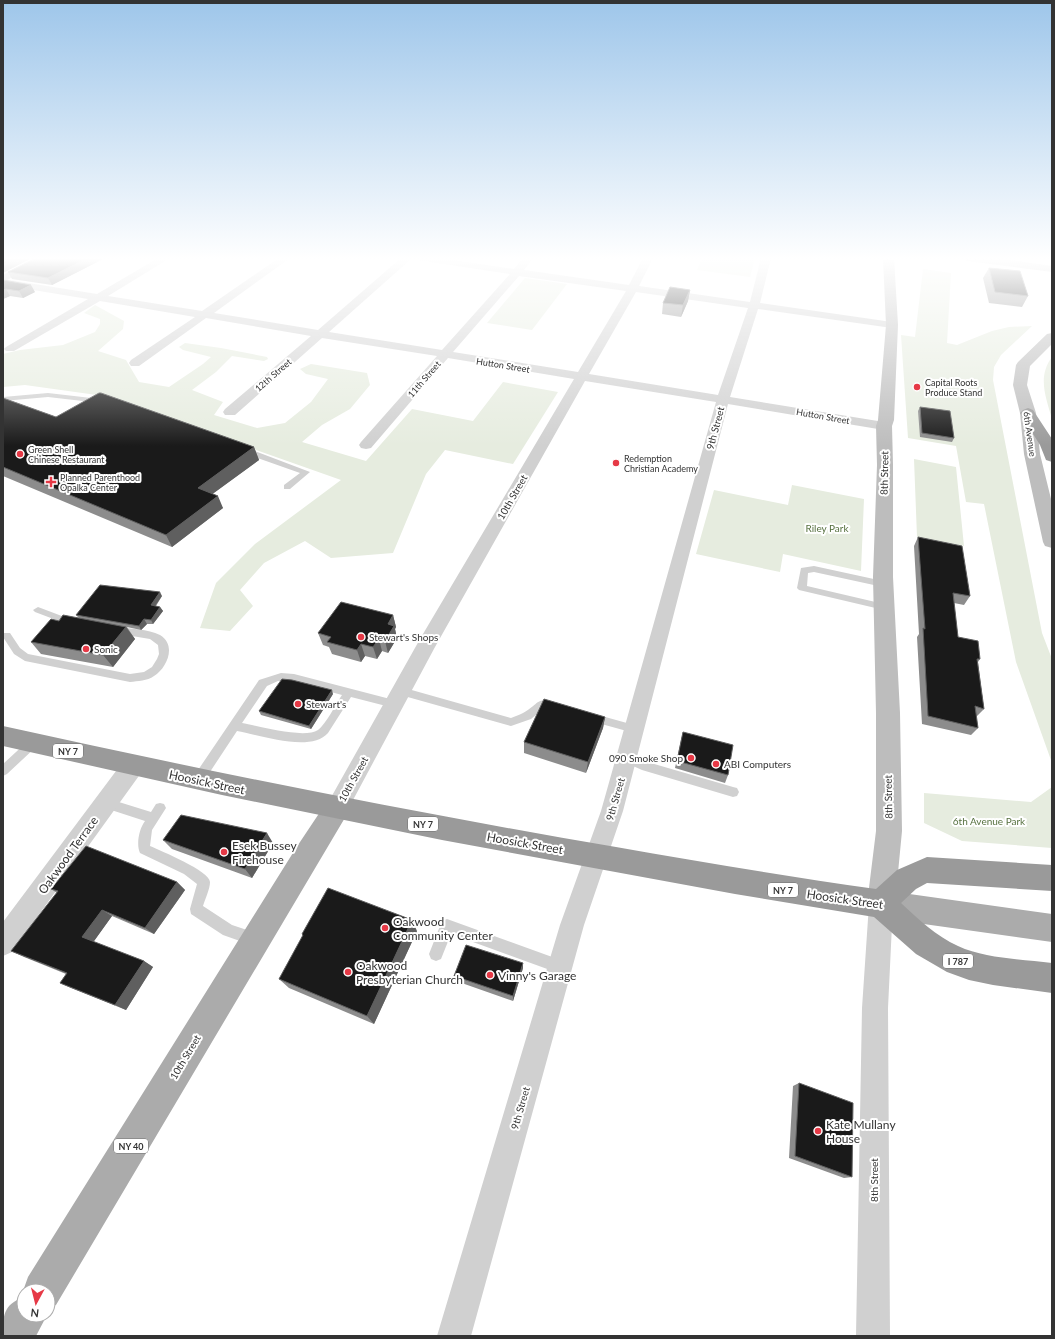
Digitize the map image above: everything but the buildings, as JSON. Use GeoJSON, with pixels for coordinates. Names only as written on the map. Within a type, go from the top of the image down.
{"type":"FeatureCollection","features":[{"type":"Feature","properties":{"kind":"highway"},"geometry":{"type":"LineString","coordinates":[[1028,413],[1048,445],[1052,457]]}},
{"type":"Feature","properties":{"kind":"highway","name":"Hoosick Street"},"geometry":{"type":"LineString","coordinates":[[3,736],[133,766],[337,808],[784,890],[881,904]]}},
{"type":"Feature","properties":{"kind":"highway"},"geometry":{"type":"LineString","coordinates":[[881,904],[901,882],[927,870],[1052,878]]}},
{"type":"Feature","properties":{"kind":"highway","name":"I 787"},"geometry":{"type":"LineString","coordinates":[[881,904],[926,943],[958,961],[999,972],[1052,978]]}},
{"type":"Feature","properties":{"kind":"main road","name":"10th Street"},"geometry":{"type":"LineString","coordinates":[[47,1283],[337,808]]}},
{"type":"Feature","properties":{"kind":"main road","name":"Hoosick Street"},"geometry":{"type":"LineString","coordinates":[[881,904],[1052,928]]}},
{"type":"Feature","properties":{"kind":"street"},"geometry":{"type":"LineString","coordinates":[[10,349],[59,320]]}},
{"type":"Feature","properties":{"kind":"street"},"geometry":{"type":"LineString","coordinates":[[134,363],[196,320]]}},
{"type":"Feature","properties":{"kind":"street","name":"Hutton Street"},"geometry":{"type":"LineString","coordinates":[[230,320],[884,426]]}},
{"type":"Feature","properties":{"kind":"street","name":"12th Street"},"geometry":{"type":"LineString","coordinates":[[230,412],[336,320]]}},
{"type":"Feature","properties":{"kind":"street","name":"11th Street"},"geometry":{"type":"LineString","coordinates":[[366,445],[475,320]]}},
{"type":"Feature","properties":{"kind":"street","name":"10th Street"},"geometry":{"type":"LineString","coordinates":[[337,808],[427,644],[615,320]]}},
{"type":"Feature","properties":{"kind":"street","name":"9th Street"},"geometry":{"type":"LineString","coordinates":[[454,1336],[572,925],[612,811],[723,399],[749,320]]}},
{"type":"Feature","properties":{"kind":"street"},"geometry":{"type":"LineString","coordinates":[[861,320],[892,325]]}},
{"type":"Feature","properties":{"kind":"street","name":"8th Street"},"geometry":{"type":"LineString","coordinates":[[873,1336],[875,1008],[881,904],[889,831],[888,713],[884,595],[884,426],[886,420],[892,320]]}},
{"type":"Feature","properties":{"kind":"street","name":"6th Avenue"},"geometry":{"type":"LineString","coordinates":[[1052,337],[1023,365],[1020,384],[1028,413],[1032,454],[1052,542]]}},
{"type":"Feature","properties":{"kind":"street","name":"Oakwood Terrace"},"geometry":{"type":"LineString","coordinates":[[3,943],[133,766]]}},
{"type":"Feature","properties":{"kind":"lane"},"geometry":{"type":"LineString","coordinates":[[3,399],[48,395],[109,402]]}},
{"type":"Feature","properties":{"kind":"lane"},"geometry":{"type":"LineString","coordinates":[[233,446],[306,472],[287,487]]}},
{"type":"Feature","properties":{"kind":"lane"},"geometry":{"type":"LineString","coordinates":[[814,569],[884,595],[802,588],[804,570],[814,569]]}},
{"type":"Feature","properties":{"kind":"lane"},"geometry":{"type":"LineString","coordinates":[[38,610],[64,621],[80,624]]}},
{"type":"Feature","properties":{"kind":"lane"},"geometry":{"type":"LineString","coordinates":[[7,636],[17,651],[25,657],[130,678],[146,676],[159,667],[164,655],[163,644],[157,638],[110,630]]}},
{"type":"Feature","properties":{"kind":"lane"},"geometry":{"type":"LineString","coordinates":[[198,780],[264,683],[273,677],[283,676],[294,678],[349,692],[397,697],[511,722],[527,716],[542,704],[564,710]]}},
{"type":"Feature","properties":{"kind":"lane"},"geometry":{"type":"LineString","coordinates":[[235,726],[292,737],[312,738],[322,733],[349,692]]}},
{"type":"Feature","properties":{"kind":"lane"},"geometry":{"type":"LineString","coordinates":[[579,714],[634,729]]}},
{"type":"Feature","properties":{"kind":"lane"},"geometry":{"type":"LineString","coordinates":[[3,771],[33,743]]}},
{"type":"Feature","properties":{"kind":"lane"},"geometry":{"type":"LineString","coordinates":[[626,758],[733,792]]}},
{"type":"Feature","properties":{"kind":"lane"},"geometry":{"type":"LineString","coordinates":[[106,803],[156,813],[146,828],[144,849],[188,870],[204,882],[196,909],[228,930],[256,940]]}},
{"type":"Feature","properties":{"kind":"lane"},"geometry":{"type":"LineString","coordinates":[[436,954],[448,926],[561,967]]}},
{"type":"Feature","properties":{"kind":"green space"},"geometry":{"type":"Polygon","coordinates":[[[100,320],[124,321],[123,329],[98,351],[126,360],[139,382],[169,387],[211,357],[183,350],[179,347],[185,343],[267,357],[268,359],[264,361],[232,356],[216,372],[192,390],[223,402],[214,415],[257,428],[285,423],[311,402],[328,379],[306,374],[300,369],[311,364],[367,373],[370,385],[350,409],[322,425],[302,442],[366,461],[412,409],[473,421],[503,382],[558,392],[513,464],[445,450],[426,474],[393,553],[331,558],[305,541],[264,563],[240,590],[253,606],[230,631],[200,628],[216,583],[255,544],[341,480],[104,396],[25,385],[3,387],[3,354],[20,350],[63,345],[95,332],[100,324],[100,320]]]}},
{"type":"Feature","properties":{"kind":"green space"},"geometry":{"type":"Polygon","coordinates":[[[489,320],[539,320],[532,330],[487,323],[489,320]]]}},
{"type":"Feature","properties":{"kind":"green space"},"geometry":{"type":"Polygon","coordinates":[[[917,320],[948,320],[947,343],[957,345],[992,331],[1009,327],[1032,326],[1001,355],[994,367],[993,380],[1042,633],[1052,659],[1052,763],[1016,662],[984,504],[966,502],[956,446],[908,438],[901,335],[915,337],[917,320]]]}},
{"type":"Feature","properties":{"kind":"green space"},"geometry":{"type":"Polygon","coordinates":[[[1052,357],[1052,419],[1045,395],[1044,380],[1047,365],[1052,357]]]}},
{"type":"Feature","properties":{"kind":"green space"},"geometry":{"type":"Polygon","coordinates":[[[914,459],[956,467],[964,546],[917,537],[914,459]]]}},
{"type":"Feature","properties":{"kind":"green space","name":"Riley Park"},"geometry":{"type":"Polygon","coordinates":[[[792,485],[864,499],[861,571],[783,554],[780,572],[696,554],[714,490],[788,505],[792,485]]]}},
{"type":"Feature","properties":{"kind":"green space","name":"6th Avenue Park"},"geometry":{"type":"Polygon","coordinates":[[[1052,787],[1052,848],[962,841],[924,823],[924,793],[1031,802],[1052,787]]]}},
{"type":"Feature","properties":{"kind":"place","name":"Capital Roots Produce Stand"},"geometry":{"type":"Point","coordinates":[917,387]}},
{"type":"Feature","properties":{"kind":"place","name":"Green Shell Chinese Restaurant"},"geometry":{"type":"Point","coordinates":[20,454]}},
{"type":"Feature","properties":{"kind":"place","name":"Redemption Christian Academy"},"geometry":{"type":"Point","coordinates":[616,463]}},
{"type":"Feature","properties":{"kind":"place","name":"Planned Parenthood Opalka Center"},"geometry":{"type":"Point","coordinates":[51,482]}},
{"type":"Feature","properties":{"kind":"place","name":"Stewart's Shops"},"geometry":{"type":"Point","coordinates":[361,637]}},
{"type":"Feature","properties":{"kind":"place","name":"Sonic"},"geometry":{"type":"Point","coordinates":[86,649]}},
{"type":"Feature","properties":{"kind":"place","name":"Stewart's"},"geometry":{"type":"Point","coordinates":[298,704]}},
{"type":"Feature","properties":{"kind":"place","name":"090 Smoke Shop"},"geometry":{"type":"Point","coordinates":[691,758]}},
{"type":"Feature","properties":{"kind":"place","name":"ABI Computers"},"geometry":{"type":"Point","coordinates":[716,764]}},
{"type":"Feature","properties":{"kind":"place","name":"Esek Bussey Firehouse"},"geometry":{"type":"Point","coordinates":[224,852]}},
{"type":"Feature","properties":{"kind":"place","name":"Oakwood Community Center"},"geometry":{"type":"Point","coordinates":[385,928]}},
{"type":"Feature","properties":{"kind":"place","name":"Oakwood Presbyterian Church"},"geometry":{"type":"Point","coordinates":[348,972]}},
{"type":"Feature","properties":{"kind":"place","name":"Vinny's Garage"},"geometry":{"type":"Point","coordinates":[490,975]}},
{"type":"Feature","properties":{"kind":"place","name":"Kate Mullany House"},"geometry":{"type":"Point","coordinates":[818,1131]}}]}
